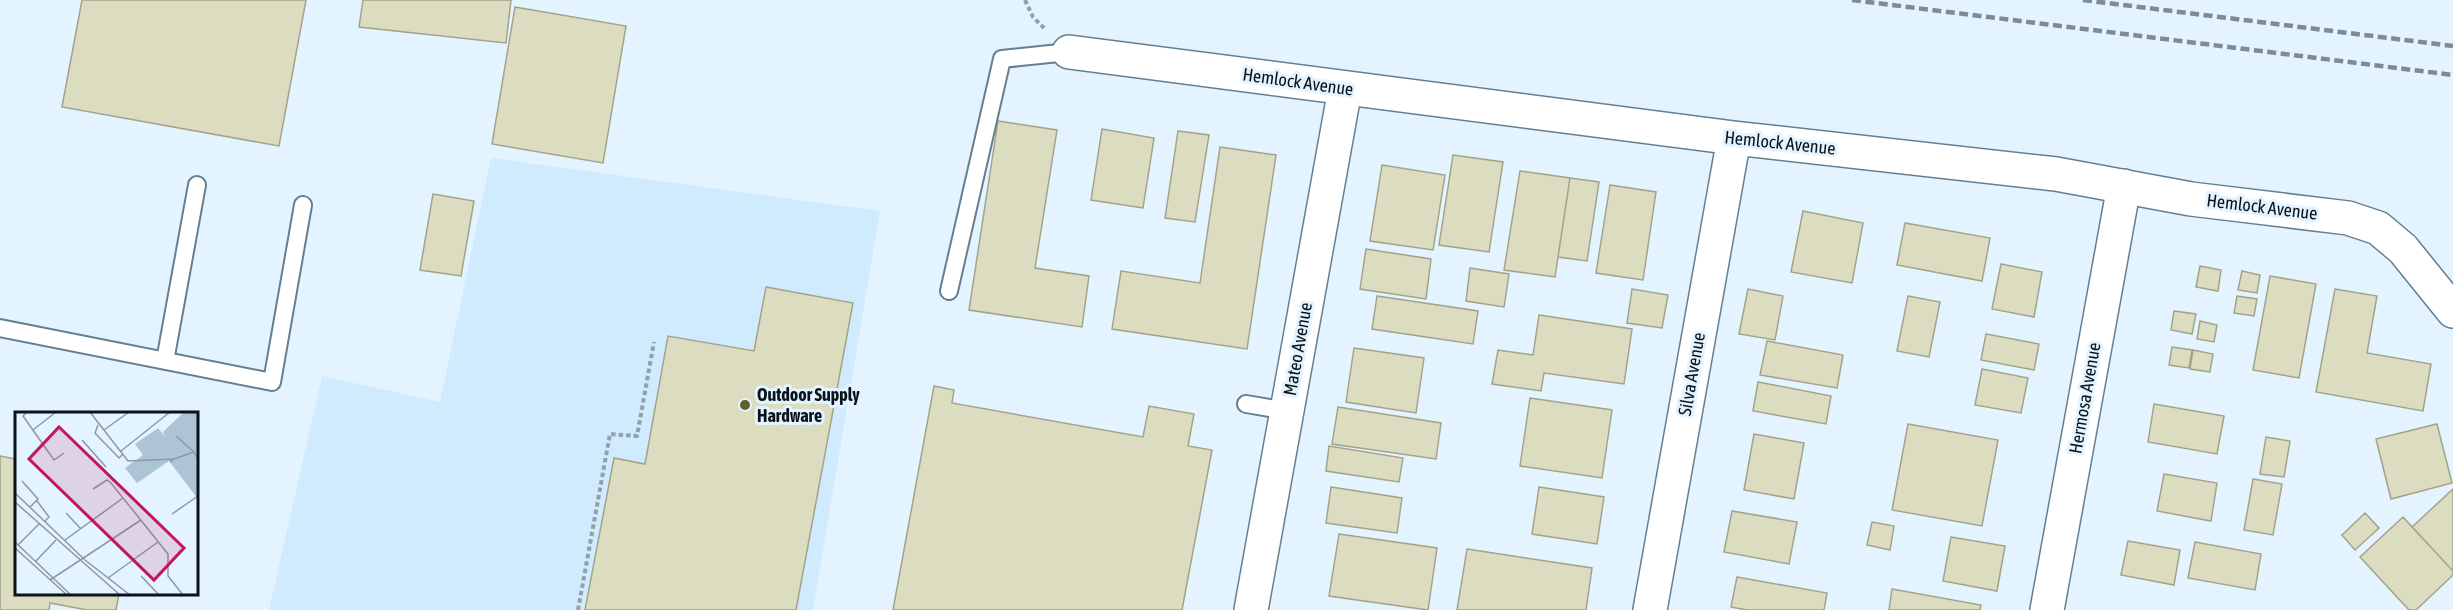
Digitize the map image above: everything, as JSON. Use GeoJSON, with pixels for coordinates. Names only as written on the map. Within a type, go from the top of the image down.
{"type":"FeatureCollection","features":[{"type":"Feature","properties":{"kind":"street","name":"Hemlock Avenue"},"geometry":{"type":"LineString","coordinates":[[1070,52],[1734,138],[2056,174],[2191,199],[2348,218],[2378,228],[2403,249],[2453,311]]}},
{"type":"Feature","properties":{"kind":"street","name":"Mateo Avenue"},"geometry":{"type":"LineString","coordinates":[[1251,610],[1346,89]]}},
{"type":"Feature","properties":{"kind":"street","name":"Silva Avenue"},"geometry":{"type":"LineString","coordinates":[[1650,610],[1734,138]]}},
{"type":"Feature","properties":{"kind":"street","name":"Hermosa Avenue"},"geometry":{"type":"LineString","coordinates":[[2047,610],[2124,186]]}},
{"type":"Feature","properties":{"kind":"lane"},"geometry":{"type":"LineString","coordinates":[[949,291],[1002,58],[1070,52]]}},
{"type":"Feature","properties":{"kind":"lane"},"geometry":{"type":"LineString","coordinates":[[165,361],[197,185]]}},
{"type":"Feature","properties":{"kind":"lane"},"geometry":{"type":"LineString","coordinates":[[0,328],[272,382],[303,205]]}},
{"type":"Feature","properties":{"kind":"lane"},"geometry":{"type":"LineString","coordinates":[[1246,404],[1287,411]]}},
{"type":"Feature","properties":{"kind":"path"},"geometry":{"type":"LineString","coordinates":[[578,610],[610,434],[637,436],[654,342]]}},
{"type":"Feature","properties":{"kind":"shaded area"},"geometry":{"type":"Polygon","coordinates":[[[491,158],[880,211],[813,610],[269,610],[322,376],[440,402],[491,158]]]}},
{"type":"Feature","properties":{"kind":"building"},"geometry":{"type":"Polygon","coordinates":[[[82,0],[306,0],[279,146],[62,107],[82,0]]]}},
{"type":"Feature","properties":{"kind":"building"},"geometry":{"type":"Polygon","coordinates":[[[363,0],[511,0],[506,43],[359,27],[363,0]]]}},
{"type":"Feature","properties":{"kind":"building"},"geometry":{"type":"Polygon","coordinates":[[[515,7],[626,26],[603,163],[492,144],[515,7]]]}},
{"type":"Feature","properties":{"kind":"building"},"geometry":{"type":"Polygon","coordinates":[[[998,121],[1057,130],[1035,268],[1089,276],[1082,327],[969,310],[998,121]]]}},
{"type":"Feature","properties":{"kind":"building"},"geometry":{"type":"Polygon","coordinates":[[[1102,129],[1154,138],[1143,208],[1091,200],[1102,129]]]}},
{"type":"Feature","properties":{"kind":"building"},"geometry":{"type":"Polygon","coordinates":[[[1178,131],[1209,135],[1195,222],[1165,218],[1178,131]]]}},
{"type":"Feature","properties":{"kind":"building"},"geometry":{"type":"Polygon","coordinates":[[[1220,147],[1276,155],[1247,349],[1112,329],[1121,271],[1200,283],[1220,147]]]}},
{"type":"Feature","properties":{"kind":"building"},"geometry":{"type":"Polygon","coordinates":[[[1453,155],[1503,162],[1489,252],[1439,245],[1453,155]]]}},
{"type":"Feature","properties":{"kind":"building"},"geometry":{"type":"Polygon","coordinates":[[[1382,165],[1445,175],[1433,250],[1370,241],[1382,165]]]}},
{"type":"Feature","properties":{"kind":"building"},"geometry":{"type":"Polygon","coordinates":[[[1520,171],[1570,178],[1555,277],[1504,270],[1520,171]]]}},
{"type":"Feature","properties":{"kind":"building"},"geometry":{"type":"Polygon","coordinates":[[[1570,178],[1599,182],[1587,261],[1558,257],[1570,178]]]}},
{"type":"Feature","properties":{"kind":"building"},"geometry":{"type":"Polygon","coordinates":[[[1610,185],[1656,192],[1643,280],[1596,273],[1610,185]]]}},
{"type":"Feature","properties":{"kind":"building"},"geometry":{"type":"Polygon","coordinates":[[[433,194],[474,201],[461,276],[420,270],[433,194]]]}},
{"type":"Feature","properties":{"kind":"building"},"geometry":{"type":"Polygon","coordinates":[[[1803,211],[1863,223],[1852,283],[1791,272],[1803,211]]]}},
{"type":"Feature","properties":{"kind":"building"},"geometry":{"type":"Polygon","coordinates":[[[1905,223],[1990,238],[1982,281],[1897,265],[1905,223]]]}},
{"type":"Feature","properties":{"kind":"building"},"geometry":{"type":"Polygon","coordinates":[[[1366,249],[1431,259],[1426,299],[1360,289],[1366,249]]]}},
{"type":"Feature","properties":{"kind":"building"},"geometry":{"type":"Polygon","coordinates":[[[2001,264],[2042,272],[2034,317],[1992,309],[2001,264]]]}},
{"type":"Feature","properties":{"kind":"building"},"geometry":{"type":"Polygon","coordinates":[[[2200,266],[2221,270],[2218,291],[2196,287],[2200,266]]]}},
{"type":"Feature","properties":{"kind":"building"},"geometry":{"type":"Polygon","coordinates":[[[1470,268],[1509,274],[1504,307],[1466,301],[1470,268]]]}},
{"type":"Feature","properties":{"kind":"building"},"geometry":{"type":"Polygon","coordinates":[[[2242,271],[2260,275],[2257,293],[2238,290],[2242,271]]]}},
{"type":"Feature","properties":{"kind":"building"},"geometry":{"type":"Polygon","coordinates":[[[2270,276],[2316,284],[2299,378],[2253,370],[2270,276]]]}},
{"type":"Feature","properties":{"kind":"building","name":"Outdoor Supply Hardware"},"geometry":{"type":"Polygon","coordinates":[[[766,287],[853,303],[796,610],[585,610],[614,458],[645,464],[668,336],[754,351],[766,287]]]}},
{"type":"Feature","properties":{"kind":"building"},"geometry":{"type":"Polygon","coordinates":[[[1632,289],[1668,295],[1662,328],[1627,323],[1632,289]]]}},
{"type":"Feature","properties":{"kind":"building"},"geometry":{"type":"Polygon","coordinates":[[[1748,289],[1783,296],[1775,340],[1739,334],[1748,289]]]}},
{"type":"Feature","properties":{"kind":"building"},"geometry":{"type":"Polygon","coordinates":[[[2335,289],[2377,296],[2367,353],[2431,364],[2423,411],[2316,392],[2335,289]]]}},
{"type":"Feature","properties":{"kind":"building"},"geometry":{"type":"Polygon","coordinates":[[[1377,296],[1478,311],[1473,344],[1372,329],[1377,296]]]}},
{"type":"Feature","properties":{"kind":"building"},"geometry":{"type":"Polygon","coordinates":[[[1908,296],[1940,302],[1929,357],[1897,351],[1908,296]]]}},
{"type":"Feature","properties":{"kind":"building"},"geometry":{"type":"Polygon","coordinates":[[[2237,296],[2257,299],[2254,316],[2234,313],[2237,296]]]}},
{"type":"Feature","properties":{"kind":"building"},"geometry":{"type":"Polygon","coordinates":[[[2174,311],[2196,314],[2192,334],[2171,330],[2174,311]]]}},
{"type":"Feature","properties":{"kind":"building"},"geometry":{"type":"Polygon","coordinates":[[[1539,315],[1632,329],[1624,384],[1544,373],[1541,391],[1492,384],[1498,350],[1533,355],[1539,315]]]}},
{"type":"Feature","properties":{"kind":"building"},"geometry":{"type":"Polygon","coordinates":[[[2200,321],[2217,325],[2214,342],[2197,339],[2200,321]]]}},
{"type":"Feature","properties":{"kind":"building"},"geometry":{"type":"Polygon","coordinates":[[[1986,334],[2039,344],[2034,370],[1981,360],[1986,334]]]}},
{"type":"Feature","properties":{"kind":"building"},"geometry":{"type":"Polygon","coordinates":[[[1767,341],[1843,355],[1837,388],[1760,375],[1767,341]]]}},
{"type":"Feature","properties":{"kind":"building"},"geometry":{"type":"Polygon","coordinates":[[[2172,347],[2192,350],[2189,368],[2169,365],[2172,347]]]}},
{"type":"Feature","properties":{"kind":"building"},"geometry":{"type":"Polygon","coordinates":[[[1354,348],[1424,358],[1416,413],[1346,402],[1354,348]]]}},
{"type":"Feature","properties":{"kind":"building"},"geometry":{"type":"Polygon","coordinates":[[[2193,350],[2213,354],[2210,372],[2190,369],[2193,350]]]}},
{"type":"Feature","properties":{"kind":"building"},"geometry":{"type":"Polygon","coordinates":[[[1982,369],[2028,378],[2021,413],[1975,405],[1982,369]]]}},
{"type":"Feature","properties":{"kind":"building"},"geometry":{"type":"Polygon","coordinates":[[[1758,382],[1831,396],[1826,424],[1753,411],[1758,382]]]}},
{"type":"Feature","properties":{"kind":"building"},"geometry":{"type":"Polygon","coordinates":[[[934,386],[954,390],[952,403],[1143,437],[1149,406],[1194,414],[1188,446],[1212,450],[1182,610],[893,610],[934,386]]]}},
{"type":"Feature","properties":{"kind":"building"},"geometry":{"type":"Polygon","coordinates":[[[1530,398],[1612,410],[1602,478],[1520,466],[1530,398]]]}},
{"type":"Feature","properties":{"kind":"building"},"geometry":{"type":"Polygon","coordinates":[[[2154,404],[2224,416],[2217,454],[2148,442],[2154,404]]]}},
{"type":"Feature","properties":{"kind":"building"},"geometry":{"type":"Polygon","coordinates":[[[1338,407],[1441,423],[1436,459],[1332,444],[1338,407]]]}},
{"type":"Feature","properties":{"kind":"building"},"geometry":{"type":"Polygon","coordinates":[[[1908,424],[1998,440],[1982,526],[1892,510],[1908,424]]]}},
{"type":"Feature","properties":{"kind":"building"},"geometry":{"type":"Polygon","coordinates":[[[2437,424],[2452,483],[2391,499],[2376,439],[2437,424]]]}},
{"type":"Feature","properties":{"kind":"building"},"geometry":{"type":"Polygon","coordinates":[[[1754,434],[1804,443],[1794,499],[1744,490],[1754,434]]]}},
{"type":"Feature","properties":{"kind":"building"},"geometry":{"type":"Polygon","coordinates":[[[2266,437],[2290,441],[2284,477],[2260,474],[2266,437]]]}},
{"type":"Feature","properties":{"kind":"building"},"geometry":{"type":"Polygon","coordinates":[[[1329,446],[1403,458],[1399,482],[1326,471],[1329,446]]]}},
{"type":"Feature","properties":{"kind":"building"},"geometry":{"type":"Polygon","coordinates":[[[0,456],[15,459],[15,595],[119,595],[116,610],[87,610],[50,603],[49,610],[0,610],[0,456]]]}},
{"type":"Feature","properties":{"kind":"building"},"geometry":{"type":"Polygon","coordinates":[[[2164,474],[2217,483],[2211,521],[2157,511],[2164,474]]]}},
{"type":"Feature","properties":{"kind":"building"},"geometry":{"type":"Polygon","coordinates":[[[2253,479],[2282,484],[2273,535],[2244,530],[2253,479]]]}},
{"type":"Feature","properties":{"kind":"building"},"geometry":{"type":"Polygon","coordinates":[[[1331,487],[1402,498],[1397,533],[1326,523],[1331,487]]]}},
{"type":"Feature","properties":{"kind":"building"},"geometry":{"type":"Polygon","coordinates":[[[1539,487],[1604,497],[1597,544],[1532,534],[1539,487]]]}},
{"type":"Feature","properties":{"kind":"building"},"geometry":{"type":"Polygon","coordinates":[[[2453,489],[2453,571],[2412,527],[2453,489]]]}},
{"type":"Feature","properties":{"kind":"building"},"geometry":{"type":"Polygon","coordinates":[[[1732,511],[1797,522],[1789,564],[1724,552],[1732,511]]]}},
{"type":"Feature","properties":{"kind":"building"},"geometry":{"type":"Polygon","coordinates":[[[2365,513],[2379,528],[2355,550],[2342,535],[2365,513]]]}},
{"type":"Feature","properties":{"kind":"building"},"geometry":{"type":"Polygon","coordinates":[[[2403,517],[2453,571],[2453,575],[2416,610],[2409,610],[2360,557],[2403,517]]]}},
{"type":"Feature","properties":{"kind":"building"},"geometry":{"type":"Polygon","coordinates":[[[1872,522],[1894,526],[1890,550],[1867,545],[1872,522]]]}},
{"type":"Feature","properties":{"kind":"building"},"geometry":{"type":"Polygon","coordinates":[[[1339,534],[1437,548],[1428,610],[1329,596],[1339,534]]]}},
{"type":"Feature","properties":{"kind":"building"},"geometry":{"type":"Polygon","coordinates":[[[1951,537],[2005,546],[1997,591],[1943,581],[1951,537]]]}},
{"type":"Feature","properties":{"kind":"building"},"geometry":{"type":"Polygon","coordinates":[[[2128,541],[2180,550],[2174,585],[2121,575],[2128,541]]]}},
{"type":"Feature","properties":{"kind":"building"},"geometry":{"type":"Polygon","coordinates":[[[2195,542],[2261,554],[2255,590],[2188,578],[2195,542]]]}},
{"type":"Feature","properties":{"kind":"building"},"geometry":{"type":"Polygon","coordinates":[[[1467,549],[1592,568],[1586,610],[1457,610],[1467,549]]]}},
{"type":"Feature","properties":{"kind":"building"},"geometry":{"type":"Polygon","coordinates":[[[1737,577],[1827,593],[1824,610],[1747,610],[1731,607],[1737,577]]]}},
{"type":"Feature","properties":{"kind":"building"},"geometry":{"type":"Polygon","coordinates":[[[1892,589],[1981,605],[1980,610],[1889,610],[1892,589]]]}},
{"type":"Feature","properties":{"kind":"railway"},"geometry":{"type":"LineString","coordinates":[[1852,0],[2453,75]]}},
{"type":"Feature","properties":{"kind":"railway"},"geometry":{"type":"LineString","coordinates":[[2083,0],[2453,46]]}},
{"type":"Feature","properties":{"kind":"place","name":"Outdoor Supply Hardware"},"geometry":{"type":"Point","coordinates":[745,405]}}]}
